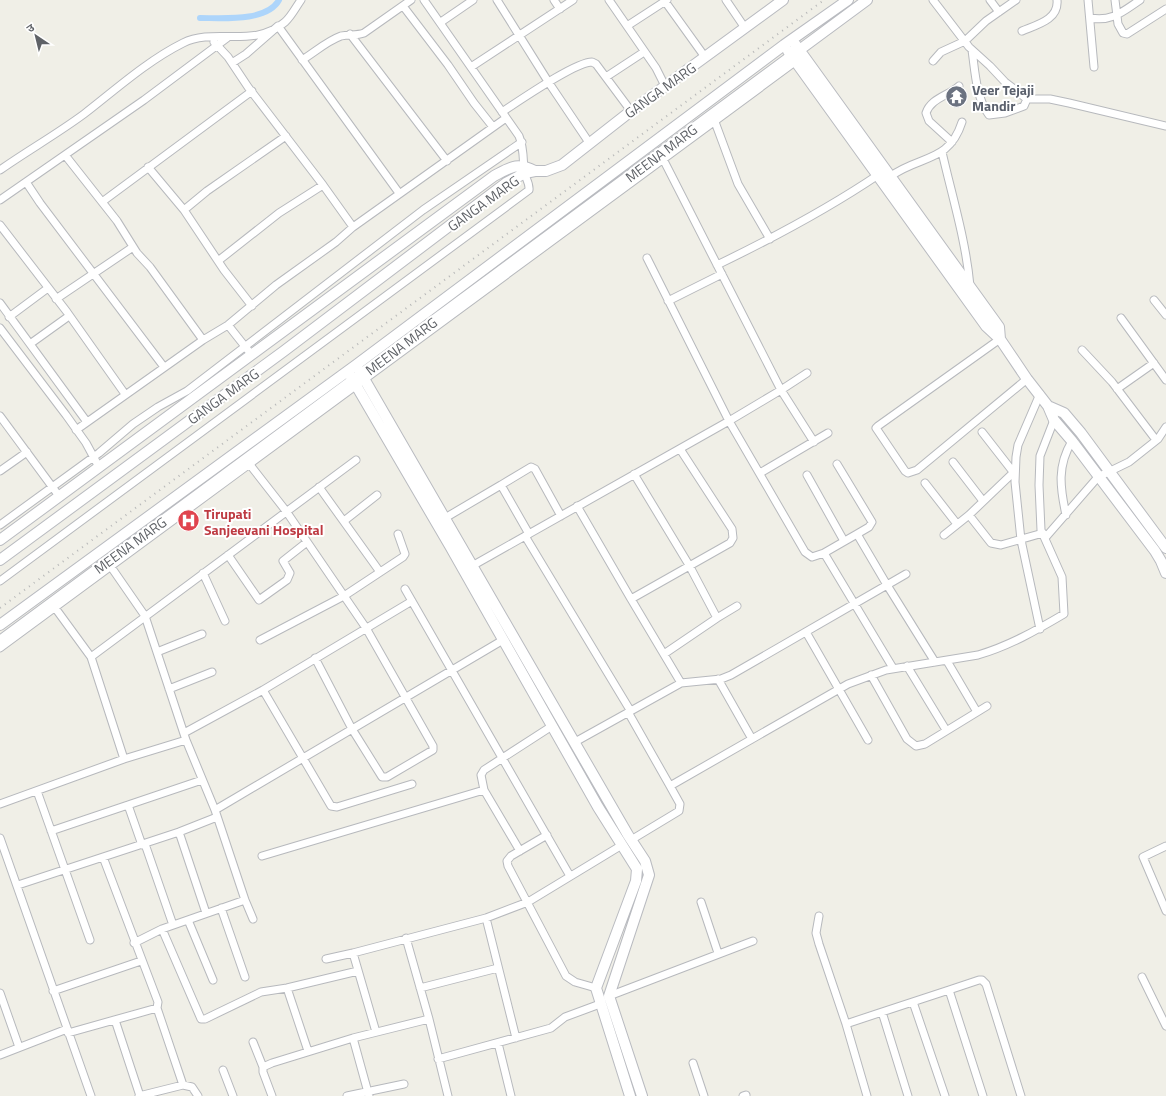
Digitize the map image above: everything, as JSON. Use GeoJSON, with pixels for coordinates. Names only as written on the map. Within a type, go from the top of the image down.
{"type":"FeatureCollection","features":[{"type":"Feature","properties":{"kind":"street"},"geometry":{"type":"LineString","coordinates":[[0,170],[82,115],[120,86],[184,43],[211,37],[227,38],[262,35],[285,22],[301,0]]}},
{"type":"Feature","properties":{"kind":"street"},"geometry":{"type":"LineString","coordinates":[[302,60],[334,39],[350,34],[358,35],[364,33],[411,0]]}},
{"type":"Feature","properties":{"kind":"street"},"geometry":{"type":"LineString","coordinates":[[0,581],[526,192],[530,186],[522,142],[441,22],[424,0]]}},
{"type":"Feature","properties":{"kind":"street"},"geometry":{"type":"LineString","coordinates":[[441,22],[473,0]]}},
{"type":"Feature","properties":{"kind":"street"},"geometry":{"type":"LineString","coordinates":[[498,0],[590,144]]}},
{"type":"Feature","properties":{"kind":"street"},"geometry":{"type":"LineString","coordinates":[[554,0],[560,9]]}},
{"type":"Feature","properties":{"kind":"street"},"geometry":{"type":"LineString","coordinates":[[471,67],[519,34],[573,0]]}},
{"type":"Feature","properties":{"kind":"street"},"geometry":{"type":"LineString","coordinates":[[609,0],[656,68],[665,86]]}},
{"type":"Feature","properties":{"kind":"street"},"geometry":{"type":"LineString","coordinates":[[627,26],[665,0],[705,57]]}},
{"type":"Feature","properties":{"kind":"street"},"geometry":{"type":"LineString","coordinates":[[726,0],[745,28]]}},
{"type":"Feature","properties":{"kind":"street","name":"MEENA MARG"},"geometry":{"type":"LineString","coordinates":[[0,626],[100,551],[347,371],[788,42],[848,0]]}},
{"type":"Feature","properties":{"kind":"street","name":"MEENA MARG"},"geometry":{"type":"LineString","coordinates":[[0,641],[53,606],[364,377],[798,55],[867,0]]}},
{"type":"Feature","properties":{"kind":"street"},"geometry":{"type":"LineString","coordinates":[[933,0],[972,50],[1014,90],[1027,99],[1050,99],[1166,126]]}},
{"type":"Feature","properties":{"kind":"street"},"geometry":{"type":"LineString","coordinates":[[990,0],[999,12]]}},
{"type":"Feature","properties":{"kind":"street"},"geometry":{"type":"LineString","coordinates":[[933,61],[941,52],[965,41],[999,12],[1016,0]]}},
{"type":"Feature","properties":{"kind":"street"},"geometry":{"type":"LineString","coordinates":[[1022,31],[1053,16],[1056,11],[1057,0]]}},
{"type":"Feature","properties":{"kind":"street"},"geometry":{"type":"LineString","coordinates":[[1088,0],[1094,67]]}},
{"type":"Feature","properties":{"kind":"street"},"geometry":{"type":"LineString","coordinates":[[1115,0],[1116,16],[1121,30],[1127,34],[1166,9]]}},
{"type":"Feature","properties":{"kind":"street"},"geometry":{"type":"LineString","coordinates":[[1090,18],[1107,20],[1116,16],[1140,0]]}},
{"type":"Feature","properties":{"kind":"street","name":"GANGA MARG"},"geometry":{"type":"LineString","coordinates":[[0,540],[494,176],[510,167],[528,170],[554,170],[779,1]]}},
{"type":"Feature","properties":{"kind":"street"},"geometry":{"type":"LineString","coordinates":[[403,6],[445,60],[474,103],[493,127]]}},
{"type":"Feature","properties":{"kind":"street"},"geometry":{"type":"LineString","coordinates":[[278,26],[399,193]]}},
{"type":"Feature","properties":{"kind":"street"},"geometry":{"type":"LineString","coordinates":[[232,63],[246,54],[278,26]]}},
{"type":"Feature","properties":{"kind":"street"},"geometry":{"type":"LineString","coordinates":[[350,34],[447,161]]}},
{"type":"Feature","properties":{"kind":"street"},"geometry":{"type":"LineString","coordinates":[[211,37],[232,63],[353,227]]}},
{"type":"Feature","properties":{"kind":"street"},"geometry":{"type":"LineString","coordinates":[[0,200],[218,46],[227,38]]}},
{"type":"Feature","properties":{"kind":"street"},"geometry":{"type":"LineString","coordinates":[[788,42],[891,176],[970,286],[999,327],[1000,339]]}},
{"type":"Feature","properties":{"kind":"street"},"geometry":{"type":"LineString","coordinates":[[972,50],[977,83],[984,106],[989,115],[1017,110],[1024,106],[1027,99]]}},
{"type":"Feature","properties":{"kind":"street"},"geometry":{"type":"LineString","coordinates":[[606,77],[644,52]]}},
{"type":"Feature","properties":{"kind":"street"},"geometry":{"type":"LineString","coordinates":[[662,156],[715,122],[798,55]]}},
{"type":"Feature","properties":{"kind":"street"},"geometry":{"type":"LineString","coordinates":[[798,55],[878,175],[986,326],[1000,339],[1040,394],[1048,406],[1054,420],[1072,441],[1155,551],[1166,573]]}},
{"type":"Feature","properties":{"kind":"street"},"geometry":{"type":"LineString","coordinates":[[76,430],[203,340],[228,325],[276,285],[336,242],[353,227],[399,193],[447,161],[493,127],[504,115],[549,82],[589,62],[596,64],[631,111]]}},
{"type":"Feature","properties":{"kind":"street"},"geometry":{"type":"LineString","coordinates":[[952,142],[929,121],[926,113],[930,104],[948,95],[959,86]]}},
{"type":"Feature","properties":{"kind":"street"},"geometry":{"type":"LineString","coordinates":[[102,202],[252,92]]}},
{"type":"Feature","properties":{"kind":"street"},"geometry":{"type":"LineString","coordinates":[[715,122],[738,184],[770,240]]}},
{"type":"Feature","properties":{"kind":"street"},"geometry":{"type":"LineString","coordinates":[[891,176],[906,166],[932,158],[942,152],[952,142],[962,122]]}},
{"type":"Feature","properties":{"kind":"street"},"geometry":{"type":"LineString","coordinates":[[184,210],[207,191],[286,136]]}},
{"type":"Feature","properties":{"kind":"street"},"geometry":{"type":"LineString","coordinates":[[0,524],[52,487],[133,424],[158,407],[187,391],[423,210],[522,142]]}},
{"type":"Feature","properties":{"kind":"street"},"geometry":{"type":"LineString","coordinates":[[652,143],[662,156],[781,390],[814,442]]}},
{"type":"Feature","properties":{"kind":"street"},"geometry":{"type":"LineString","coordinates":[[942,152],[955,210],[965,245],[970,286]]}},
{"type":"Feature","properties":{"kind":"street"},"geometry":{"type":"LineString","coordinates":[[65,155],[117,221],[133,247],[150,267],[203,340]]}},
{"type":"Feature","properties":{"kind":"street"},"geometry":{"type":"LineString","coordinates":[[148,167],[184,210],[252,306]]}},
{"type":"Feature","properties":{"kind":"street","name":"GANGA MARG"},"geometry":{"type":"LineString","coordinates":[[0,560],[278,356],[506,183],[528,170]]}},
{"type":"Feature","properties":{"kind":"street"},"geometry":{"type":"LineString","coordinates":[[717,265],[770,240],[836,203],[878,175]]}},
{"type":"Feature","properties":{"kind":"street"},"geometry":{"type":"LineString","coordinates":[[26,182],[164,367]]}},
{"type":"Feature","properties":{"kind":"street"},"geometry":{"type":"LineString","coordinates":[[218,260],[279,213],[323,185]]}},
{"type":"Feature","properties":{"kind":"street"},"geometry":{"type":"LineString","coordinates":[[0,225],[69,316],[125,394]]}},
{"type":"Feature","properties":{"kind":"street"},"geometry":{"type":"LineString","coordinates":[[56,299],[133,247]]}},
{"type":"Feature","properties":{"kind":"street"},"geometry":{"type":"LineString","coordinates":[[647,258],[729,421],[807,554],[814,558],[869,527],[872,522],[837,464]]}},
{"type":"Feature","properties":{"kind":"street"},"geometry":{"type":"LineString","coordinates":[[668,301],[722,274]]}},
{"type":"Feature","properties":{"kind":"street"},"geometry":{"type":"LineString","coordinates":[[9,317],[48,288]]}},
{"type":"Feature","properties":{"kind":"street"},"geometry":{"type":"LineString","coordinates":[[1154,300],[1166,315]]}},
{"type":"Feature","properties":{"kind":"street"},"geometry":{"type":"LineString","coordinates":[[0,303],[87,422]]}},
{"type":"Feature","properties":{"kind":"street"},"geometry":{"type":"LineString","coordinates":[[30,344],[69,316]]}},
{"type":"Feature","properties":{"kind":"street"},"geometry":{"type":"LineString","coordinates":[[1121,318],[1166,380]]}},
{"type":"Feature","properties":{"kind":"street"},"geometry":{"type":"LineString","coordinates":[[228,325],[251,354]]}},
{"type":"Feature","properties":{"kind":"street"},"geometry":{"type":"LineString","coordinates":[[0,328],[76,430],[99,467]]}},
{"type":"Feature","properties":{"kind":"street"},"geometry":{"type":"LineString","coordinates":[[1000,339],[878,426],[876,428],[888,448],[905,471],[908,473],[917,470],[1027,378]]}},
{"type":"Feature","properties":{"kind":"street"},"geometry":{"type":"LineString","coordinates":[[1082,350],[1117,389],[1156,440]]}},
{"type":"Feature","properties":{"kind":"street"},"geometry":{"type":"LineString","coordinates":[[1117,389],[1154,363]]}},
{"type":"Feature","properties":{"kind":"street"},"geometry":{"type":"LineString","coordinates":[[356,364],[575,742],[627,843],[637,868],[636,881],[596,988],[630,1096]]}},
{"type":"Feature","properties":{"kind":"street"},"geometry":{"type":"LineString","coordinates":[[347,371],[552,726],[627,843],[645,861],[649,875],[609,996],[642,1096]]}},
{"type":"Feature","properties":{"kind":"street"},"geometry":{"type":"LineString","coordinates":[[472,566],[729,421],[807,374]]}},
{"type":"Feature","properties":{"kind":"street"},"geometry":{"type":"LineString","coordinates":[[1040,394],[1018,445],[1014,472],[1020,540],[1040,629]]}},
{"type":"Feature","properties":{"kind":"street"},"geometry":{"type":"LineString","coordinates":[[1048,406],[1064,413],[1166,548]]}},
{"type":"Feature","properties":{"kind":"street"},"geometry":{"type":"LineString","coordinates":[[0,416],[59,496]]}},
{"type":"Feature","properties":{"kind":"street"},"geometry":{"type":"LineString","coordinates":[[670,786],[839,689],[870,675],[892,668],[946,661],[992,651],[1040,629],[1064,614],[1062,577],[1044,536],[1038,465],[1054,420]]}},
{"type":"Feature","properties":{"kind":"street"},"geometry":{"type":"LineString","coordinates":[[969,515],[991,543],[1001,545],[1044,536],[1066,515],[1098,477],[1129,462],[1156,440],[1166,427]]}},
{"type":"Feature","properties":{"kind":"street"},"geometry":{"type":"LineString","coordinates":[[982,432],[1014,472]]}},
{"type":"Feature","properties":{"kind":"street"},"geometry":{"type":"LineString","coordinates":[[760,473],[828,433]]}},
{"type":"Feature","properties":{"kind":"street"},"geometry":{"type":"LineString","coordinates":[[1066,515],[1062,496],[1061,470],[1063,460],[1072,441]]}},
{"type":"Feature","properties":{"kind":"street"},"geometry":{"type":"LineString","coordinates":[[631,599],[730,542],[733,534],[680,449]]}},
{"type":"Feature","properties":{"kind":"street"},"geometry":{"type":"LineString","coordinates":[[239,450],[286,511],[366,628],[433,746],[431,752],[387,777],[382,777],[352,729],[315,658]]}},
{"type":"Feature","properties":{"kind":"street"},"geometry":{"type":"LineString","coordinates":[[0,471],[27,452]]}},
{"type":"Feature","properties":{"kind":"street"},"geometry":{"type":"LineString","coordinates":[[91,657],[144,616],[356,460]]}},
{"type":"Feature","properties":{"kind":"street"},"geometry":{"type":"LineString","coordinates":[[953,462],[983,501]]}},
{"type":"Feature","properties":{"kind":"street"},"geometry":{"type":"LineString","coordinates":[[445,518],[531,467],[535,469],[561,516]]}},
{"type":"Feature","properties":{"kind":"street"},"geometry":{"type":"LineString","coordinates":[[944,535],[969,515],[1014,472]]}},
{"type":"Feature","properties":{"kind":"street"},"geometry":{"type":"LineString","coordinates":[[634,474],[689,565],[717,618]]}},
{"type":"Feature","properties":{"kind":"street"},"geometry":{"type":"LineString","coordinates":[[807,475],[844,541]]}},
{"type":"Feature","properties":{"kind":"street"},"geometry":{"type":"LineString","coordinates":[[925,483],[958,524]]}},
{"type":"Feature","properties":{"kind":"street"},"geometry":{"type":"LineString","coordinates":[[326,959],[486,918],[528,902],[678,812],[680,804],[629,711],[527,535],[501,486]]}},
{"type":"Feature","properties":{"kind":"street"},"geometry":{"type":"LineString","coordinates":[[319,487],[380,572]]}},
{"type":"Feature","properties":{"kind":"street"},"geometry":{"type":"LineString","coordinates":[[344,521],[377,495]]}},
{"type":"Feature","properties":{"kind":"street"},"geometry":{"type":"LineString","coordinates":[[577,506],[681,682]]}},
{"type":"Feature","properties":{"kind":"street"},"geometry":{"type":"LineString","coordinates":[[260,640],[344,596],[403,557],[405,554],[398,534]]}},
{"type":"Feature","properties":{"kind":"street"},"geometry":{"type":"LineString","coordinates":[[857,534],[935,662]]}},
{"type":"Feature","properties":{"kind":"street"},"geometry":{"type":"LineString","coordinates":[[228,554],[259,600],[287,580],[290,573],[283,561],[307,542]]}},
{"type":"Feature","properties":{"kind":"street"},"geometry":{"type":"LineString","coordinates":[[100,551],[144,616],[186,740],[216,813],[245,900],[253,919]]}},
{"type":"Feature","properties":{"kind":"street"},"geometry":{"type":"LineString","coordinates":[[824,553],[892,668]]}},
{"type":"Feature","properties":{"kind":"street"},"geometry":{"type":"LineString","coordinates":[[203,573],[225,621]]}},
{"type":"Feature","properties":{"kind":"street"},"geometry":{"type":"LineString","coordinates":[[575,742],[681,682],[718,679],[731,675],[906,574]]}},
{"type":"Feature","properties":{"kind":"street"},"geometry":{"type":"LineString","coordinates":[[405,589],[570,876]]}},
{"type":"Feature","properties":{"kind":"street"},"geometry":{"type":"LineString","coordinates":[[43,593],[91,657],[124,759]]}},
{"type":"Feature","properties":{"kind":"street"},"geometry":{"type":"LineString","coordinates":[[184,733],[263,690],[412,601]]}},
{"type":"Feature","properties":{"kind":"street"},"geometry":{"type":"LineString","coordinates":[[0,648],[53,606]]}},
{"type":"Feature","properties":{"kind":"street"},"geometry":{"type":"LineString","coordinates":[[664,654],[737,606]]}},
{"type":"Feature","properties":{"kind":"street"},"geometry":{"type":"LineString","coordinates":[[806,632],[868,740]]}},
{"type":"Feature","properties":{"kind":"street"},"geometry":{"type":"LineString","coordinates":[[157,652],[202,634]]}},
{"type":"Feature","properties":{"kind":"street"},"geometry":{"type":"LineString","coordinates":[[18,886],[179,832],[216,813],[303,757],[503,640]]}},
{"type":"Feature","properties":{"kind":"street"},"geometry":{"type":"LineString","coordinates":[[946,661],[977,712]]}},
{"type":"Feature","properties":{"kind":"street"},"geometry":{"type":"LineString","coordinates":[[907,666],[946,730]]}},
{"type":"Feature","properties":{"kind":"street"},"geometry":{"type":"LineString","coordinates":[[169,688],[212,672]]}},
{"type":"Feature","properties":{"kind":"street"},"geometry":{"type":"LineString","coordinates":[[870,675],[911,744],[920,746],[987,706]]}},
{"type":"Feature","properties":{"kind":"street"},"geometry":{"type":"LineString","coordinates":[[718,679],[752,739]]}},
{"type":"Feature","properties":{"kind":"street"},"geometry":{"type":"LineString","coordinates":[[263,690],[331,806],[337,807],[384,794],[412,784]]}},
{"type":"Feature","properties":{"kind":"street"},"geometry":{"type":"LineString","coordinates":[[520,851],[484,790],[481,775],[502,757],[552,726]]}},
{"type":"Feature","properties":{"kind":"street"},"geometry":{"type":"LineString","coordinates":[[0,804],[124,759],[186,740]]}},
{"type":"Feature","properties":{"kind":"street"},"geometry":{"type":"LineString","coordinates":[[51,832],[202,780]]}},
{"type":"Feature","properties":{"kind":"street"},"geometry":{"type":"LineString","coordinates":[[262,856],[484,790]]}},
{"type":"Feature","properties":{"kind":"street"},"geometry":{"type":"LineString","coordinates":[[37,791],[90,940]]}},
{"type":"Feature","properties":{"kind":"street"},"geometry":{"type":"LineString","coordinates":[[128,805],[173,925]]}},
{"type":"Feature","properties":{"kind":"street"},"geometry":{"type":"LineString","coordinates":[[179,832],[206,913]]}},
{"type":"Feature","properties":{"kind":"street"},"geometry":{"type":"LineString","coordinates":[[546,835],[511,856],[507,861],[508,866],[566,976],[575,982],[596,988]]}},
{"type":"Feature","properties":{"kind":"street"},"geometry":{"type":"LineString","coordinates":[[0,838],[91,1096]]}},
{"type":"Feature","properties":{"kind":"street"},"geometry":{"type":"LineString","coordinates":[[1166,846],[1143,857],[1166,911]]}},
{"type":"Feature","properties":{"kind":"street"},"geometry":{"type":"LineString","coordinates":[[103,857],[141,961],[158,1002],[157,1008],[183,1085]]}},
{"type":"Feature","properties":{"kind":"street"},"geometry":{"type":"LineString","coordinates":[[134,942],[162,929],[245,900]]}},
{"type":"Feature","properties":{"kind":"street"},"geometry":{"type":"LineString","coordinates":[[701,902],[718,953]]}},
{"type":"Feature","properties":{"kind":"street"},"geometry":{"type":"LineString","coordinates":[[221,908],[245,978]]}},
{"type":"Feature","properties":{"kind":"street"},"geometry":{"type":"LineString","coordinates":[[819,916],[816,933],[818,944],[846,1024],[867,1096]]}},
{"type":"Feature","properties":{"kind":"street"},"geometry":{"type":"LineString","coordinates":[[486,918],[516,1038]]}},
{"type":"Feature","properties":{"kind":"street"},"geometry":{"type":"LineString","coordinates":[[188,920],[213,980]]}},
{"type":"Feature","properties":{"kind":"street"},"geometry":{"type":"LineString","coordinates":[[162,929],[201,1019],[205,1019],[261,992],[287,988],[358,971]]}},
{"type":"Feature","properties":{"kind":"street"},"geometry":{"type":"LineString","coordinates":[[406,938],[429,1019],[448,1096]]}},
{"type":"Feature","properties":{"kind":"street"},"geometry":{"type":"LineString","coordinates":[[609,996],[718,953],[753,941]]}},
{"type":"Feature","properties":{"kind":"street"},"geometry":{"type":"LineString","coordinates":[[352,953],[376,1032]]}},
{"type":"Feature","properties":{"kind":"street"},"geometry":{"type":"LineString","coordinates":[[53,991],[141,961]]}},
{"type":"Feature","properties":{"kind":"street"},"geometry":{"type":"LineString","coordinates":[[420,988],[498,968]]}},
{"type":"Feature","properties":{"kind":"street"},"geometry":{"type":"LineString","coordinates":[[1142,977],[1166,1026]]}},
{"type":"Feature","properties":{"kind":"street"},"geometry":{"type":"LineString","coordinates":[[846,1024],[982,980],[986,984],[1021,1096]]}},
{"type":"Feature","properties":{"kind":"street"},"geometry":{"type":"LineString","coordinates":[[287,988],[308,1052]]}},
{"type":"Feature","properties":{"kind":"street"},"geometry":{"type":"LineString","coordinates":[[949,990],[983,1096]]}},
{"type":"Feature","properties":{"kind":"street"},"geometry":{"type":"LineString","coordinates":[[0,993],[19,1047]]}},
{"type":"Feature","properties":{"kind":"street"},"geometry":{"type":"LineString","coordinates":[[913,1002],[945,1096]]}},
{"type":"Feature","properties":{"kind":"street"},"geometry":{"type":"LineString","coordinates":[[438,1059],[551,1028],[565,1017],[600,1004]]}},
{"type":"Feature","properties":{"kind":"street"},"geometry":{"type":"LineString","coordinates":[[0,1055],[67,1031],[115,1020],[157,1008]]}},
{"type":"Feature","properties":{"kind":"street"},"geometry":{"type":"LineString","coordinates":[[882,1012],[908,1096]]}},
{"type":"Feature","properties":{"kind":"street"},"geometry":{"type":"LineString","coordinates":[[264,1067],[272,1063],[353,1038],[429,1019]]}},
{"type":"Feature","properties":{"kind":"street"},"geometry":{"type":"LineString","coordinates":[[115,1020],[139,1096],[183,1085],[192,1087],[198,1096]]}},
{"type":"Feature","properties":{"kind":"street"},"geometry":{"type":"LineString","coordinates":[[353,1038],[369,1093]]}},
{"type":"Feature","properties":{"kind":"street"},"geometry":{"type":"LineString","coordinates":[[253,1042],[264,1067],[263,1072],[272,1096]]}},
{"type":"Feature","properties":{"kind":"street"},"geometry":{"type":"LineString","coordinates":[[498,1043],[511,1096]]}},
{"type":"Feature","properties":{"kind":"street"},"geometry":{"type":"LineString","coordinates":[[693,1064],[704,1096]]}},
{"type":"Feature","properties":{"kind":"street"},"geometry":{"type":"LineString","coordinates":[[223,1070],[232,1096]]}},
{"type":"Feature","properties":{"kind":"street"},"geometry":{"type":"LineString","coordinates":[[347,1096],[369,1093],[404,1084]]}},
{"type":"Feature","properties":{"kind":"waterway"},"geometry":{"type":"LineString","coordinates":[[200,18],[232,18],[255,15],[265,12],[273,7],[279,0]]}},
{"type":"Feature","properties":{"kind":"railway"},"geometry":{"type":"LineString","coordinates":[[0,608],[824,0]]}},
{"type":"Feature","properties":{"kind":"place","name":"Veer Tejaji Mandir"},"geometry":{"type":"Point","coordinates":[957,97]}},
{"type":"Feature","properties":{"kind":"place","name":"Tirupati Sanjeevani Hospital"},"geometry":{"type":"Point","coordinates":[189,521]}}]}
